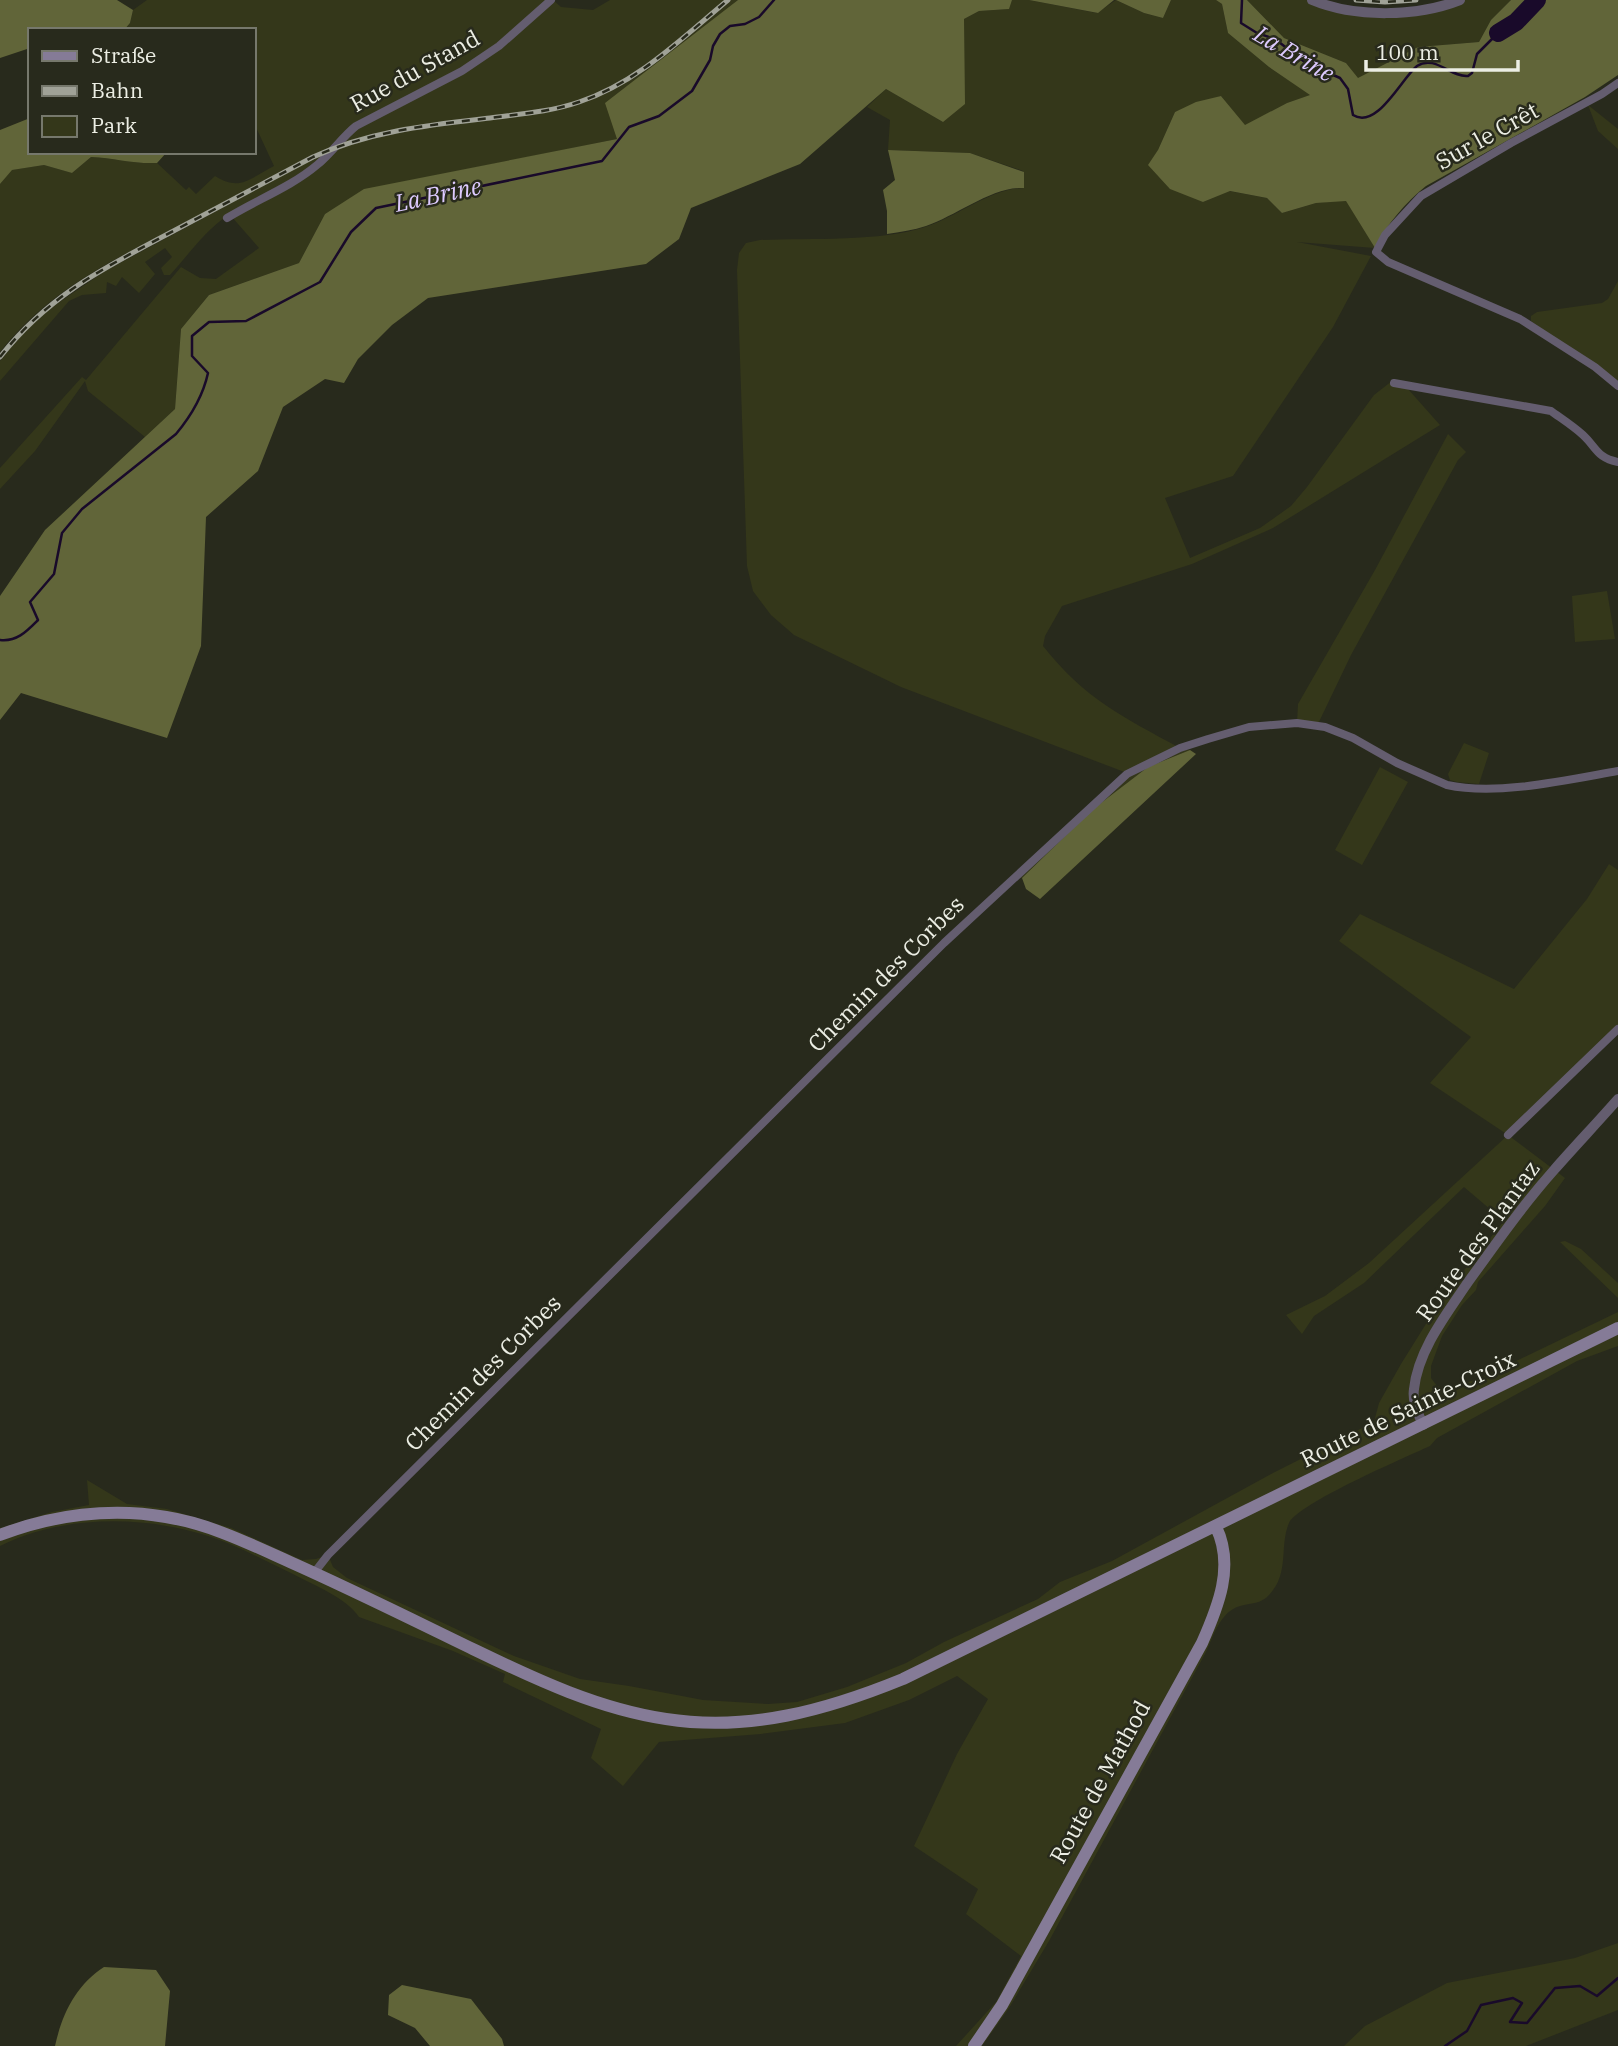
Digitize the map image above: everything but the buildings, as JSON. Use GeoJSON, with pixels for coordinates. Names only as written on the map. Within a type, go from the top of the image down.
{"type":"FeatureCollection","features":[{"type":"Feature","properties":{"kind":"main road","name":"Route de Sainte-Croix"},"geometry":{"type":"LineString","coordinates":[[0,1535],[54,1519],[86,1514],[131,1513],[167,1517],[230,1535],[520,1671],[598,1702],[667,1719],[710,1723],[802,1714],[903,1679],[1618,1328]]}},
{"type":"Feature","properties":{"kind":"main road","name":"Route de Mathod"},"geometry":{"type":"LineString","coordinates":[[974,2046],[1002,2005],[1202,1643],[1219,1604],[1223,1578],[1224,1542],[1216,1527]]}},
{"type":"Feature","properties":{"kind":"street","name":"Rue du Stand"},"geometry":{"type":"LineString","coordinates":[[227,218],[317,166],[356,125],[462,71],[499,46],[551,0]]}},
{"type":"Feature","properties":{"kind":"street"},"geometry":{"type":"LineString","coordinates":[[1312,0],[1323,5],[1388,12],[1420,10],[1460,0]]}},
{"type":"Feature","properties":{"kind":"street","name":"Sur le Crêt"},"geometry":{"type":"LineString","coordinates":[[1618,83],[1428,191],[1412,204],[1385,236],[1376,252],[1388,262],[1520,319],[1595,367],[1618,386]]}},
{"type":"Feature","properties":{"kind":"street"},"geometry":{"type":"LineString","coordinates":[[1394,383],[1551,411],[1586,438],[1595,452],[1618,462]]}},
{"type":"Feature","properties":{"kind":"street","name":"Chemin des Corbes"},"geometry":{"type":"LineString","coordinates":[[314,1573],[328,1555],[934,952],[1127,774],[1180,748],[1208,738],[1249,727],[1297,723],[1335,731],[1447,785],[1461,788],[1506,788],[1618,771]]}},
{"type":"Feature","properties":{"kind":"street"},"geometry":{"type":"LineString","coordinates":[[1508,1135],[1618,1029]]}},
{"type":"Feature","properties":{"kind":"street","name":"Route des Plantaz"},"geometry":{"type":"LineString","coordinates":[[1423,1425],[1415,1409],[1413,1392],[1417,1372],[1448,1310],[1552,1172],[1618,1099]]}},
{"type":"Feature","properties":{"kind":"green space"},"geometry":{"type":"Polygon","coordinates":[[[0,0],[117,0],[133,10],[126,28],[28,28],[28,49],[0,58],[0,0]]]}},
{"type":"Feature","properties":{"kind":"green space"},"geometry":{"type":"Polygon","coordinates":[[[147,0],[553,0],[561,7],[593,10],[610,0],[738,0],[716,19],[617,139],[364,190],[325,214],[299,263],[209,295],[181,329],[175,409],[145,437],[88,391],[85,381],[35,451],[0,489],[0,468],[82,377],[86,380],[181,267],[200,278],[216,279],[259,248],[231,216],[296,181],[335,146],[239,194],[84,278],[40,310],[0,352],[0,184],[11,170],[44,165],[72,173],[91,157],[157,163],[186,190],[189,187],[196,194],[215,176],[231,183],[245,182],[274,166],[256,127],[256,28],[126,28],[133,10],[147,0]]]}},
{"type":"Feature","properties":{"kind":"green space"},"geometry":{"type":"Polygon","coordinates":[[[738,0],[1012,0],[1009,9],[979,11],[964,19],[965,104],[943,122],[886,89],[800,164],[691,208],[679,239],[646,264],[428,298],[392,325],[358,359],[344,383],[325,379],[283,407],[258,471],[206,517],[201,646],[167,738],[21,693],[0,720],[0,596],[45,530],[175,409],[181,329],[209,295],[299,263],[325,214],[364,189],[617,139],[605,103],[738,0]]]}},
{"type":"Feature","properties":{"kind":"green space"},"geometry":{"type":"Polygon","coordinates":[[[1012,0],[1029,0],[1097,13],[1116,0],[1144,13],[1163,18],[1171,0],[1216,0],[1222,4],[1228,33],[1269,67],[1311,95],[1287,103],[1245,126],[1221,96],[1175,112],[1158,150],[1203,202],[1229,191],[1267,198],[1282,213],[1316,203],[1346,200],[1375,248],[1297,242],[1371,256],[1333,327],[1233,476],[1165,498],[1190,558],[1260,528],[1291,506],[1374,395],[1392,381],[1408,389],[1440,425],[1273,528],[1192,564],[1062,606],[1045,636],[1043,646],[1059,664],[1074,680],[1106,705],[1180,748],[1190,750],[1148,767],[1093,809],[1022,878],[1014,877],[1127,773],[901,687],[794,635],[771,615],[753,591],[747,566],[737,270],[739,253],[746,243],[760,240],[866,237],[907,232],[937,222],[999,193],[1024,188],[1023,171],[970,153],[888,150],[890,120],[867,107],[886,89],[943,122],[964,19],[979,11],[1008,9],[1012,0]]]}},
{"type":"Feature","properties":{"kind":"green space"},"geometry":{"type":"Polygon","coordinates":[[[1029,0],[1114,0],[1098,13],[1029,0]]]}},
{"type":"Feature","properties":{"kind":"green space"},"geometry":{"type":"Polygon","coordinates":[[[1116,0],[1171,0],[1163,18],[1144,13],[1116,0]]]}},
{"type":"Feature","properties":{"kind":"green space"},"geometry":{"type":"Polygon","coordinates":[[[1216,0],[1247,0],[1284,38],[1346,63],[1358,78],[1418,47],[1479,42],[1491,20],[1511,0],[1618,0],[1618,75],[1585,97],[1426,186],[1397,214],[1375,248],[1346,201],[1316,203],[1282,213],[1267,198],[1230,191],[1203,202],[1170,189],[1148,165],[1158,150],[1175,112],[1196,102],[1221,96],[1245,125],[1287,103],[1310,95],[1269,67],[1228,33],[1222,4],[1216,0]]]}},
{"type":"Feature","properties":{"kind":"green space"},"geometry":{"type":"Polygon","coordinates":[[[1247,0],[1310,0],[1388,13],[1464,0],[1511,0],[1491,20],[1479,42],[1418,47],[1358,79],[1346,63],[1284,38],[1247,0]]]}},
{"type":"Feature","properties":{"kind":"green space"},"geometry":{"type":"Polygon","coordinates":[[[1588,105],[1618,129],[1618,149],[1598,131],[1588,105]]]}},
{"type":"Feature","properties":{"kind":"green space"},"geometry":{"type":"Polygon","coordinates":[[[28,119],[28,154],[165,154],[157,163],[91,157],[72,173],[44,165],[12,170],[0,184],[0,130],[28,119]]]}},
{"type":"Feature","properties":{"kind":"green space"},"geometry":{"type":"Polygon","coordinates":[[[888,150],[970,153],[1024,172],[1024,188],[987,197],[926,226],[887,234],[883,190],[895,180],[888,150]]]}},
{"type":"Feature","properties":{"kind":"green space"},"geometry":{"type":"Polygon","coordinates":[[[328,151],[305,171],[219,222],[170,275],[164,275],[161,268],[172,257],[165,248],[145,262],[155,274],[139,293],[122,277],[116,286],[107,282],[106,293],[82,295],[69,301],[0,381],[0,361],[42,314],[105,271],[328,151]]]}},
{"type":"Feature","properties":{"kind":"green space"},"geometry":{"type":"Polygon","coordinates":[[[1618,281],[1618,386],[1531,321],[1531,316],[1537,312],[1602,303],[1608,299],[1618,281]]]}},
{"type":"Feature","properties":{"kind":"green space"},"geometry":{"type":"Polygon","coordinates":[[[1448,434],[1466,452],[1458,460],[1351,655],[1317,726],[1297,723],[1298,704],[1375,570],[1448,434]]]}},
{"type":"Feature","properties":{"kind":"green space"},"geometry":{"type":"Polygon","coordinates":[[[1607,591],[1615,639],[1575,642],[1572,596],[1607,591]]]}},
{"type":"Feature","properties":{"kind":"green space"},"geometry":{"type":"Polygon","coordinates":[[[1464,743],[1489,753],[1479,784],[1450,780],[1448,774],[1464,743]]]}},
{"type":"Feature","properties":{"kind":"green space"},"geometry":{"type":"Polygon","coordinates":[[[1190,750],[1196,754],[1040,899],[1026,889],[1022,878],[1093,809],[1148,767],[1190,750]]]}},
{"type":"Feature","properties":{"kind":"green space"},"geometry":{"type":"Polygon","coordinates":[[[1380,767],[1408,782],[1362,865],[1335,850],[1380,767]]]}},
{"type":"Feature","properties":{"kind":"green space"},"geometry":{"type":"Polygon","coordinates":[[[1609,864],[1618,870],[1618,1029],[1508,1135],[1430,1083],[1471,1037],[1339,941],[1360,914],[1514,989],[1587,899],[1609,864]]]}},
{"type":"Feature","properties":{"kind":"green space"},"geometry":{"type":"Polygon","coordinates":[[[1508,1135],[1565,1178],[1545,1206],[1478,1282],[1476,1290],[1462,1305],[1442,1336],[1431,1366],[1431,1378],[1437,1386],[1448,1389],[1483,1377],[1618,1312],[1618,1346],[1577,1361],[1437,1438],[1430,1446],[1331,1493],[1297,1514],[1289,1523],[1286,1532],[1282,1569],[1275,1587],[1263,1600],[1240,1606],[1227,1613],[1218,1625],[1206,1652],[1049,1941],[1009,2008],[982,2046],[956,2046],[996,2002],[1021,1956],[966,1914],[978,1889],[914,1846],[957,1754],[988,1699],[957,1676],[909,1700],[845,1723],[761,1734],[659,1742],[623,1786],[591,1758],[601,1729],[503,1682],[505,1674],[453,1651],[359,1617],[347,1604],[329,1592],[230,1544],[174,1527],[114,1521],[55,1527],[0,1546],[0,1528],[52,1512],[89,1505],[87,1480],[127,1504],[167,1509],[231,1528],[302,1560],[328,1555],[333,1567],[347,1578],[514,1656],[580,1679],[703,1700],[768,1704],[797,1702],[847,1687],[906,1663],[944,1642],[1038,1599],[1060,1582],[1112,1561],[1273,1473],[1374,1422],[1379,1403],[1444,1295],[1504,1221],[1464,1187],[1364,1283],[1314,1316],[1302,1334],[1286,1315],[1325,1296],[1369,1263],[1508,1135]]]}},
{"type":"Feature","properties":{"kind":"green space"},"geometry":{"type":"Polygon","coordinates":[[[1565,1241],[1581,1249],[1618,1283],[1618,1298],[1560,1242],[1565,1241]]]}},
{"type":"Feature","properties":{"kind":"green space"},"geometry":{"type":"Polygon","coordinates":[[[1618,1943],[1618,2010],[1526,2046],[1344,2046],[1365,2026],[1447,1983],[1575,1958],[1618,1943]]]}},
{"type":"Feature","properties":{"kind":"green space"},"geometry":{"type":"Polygon","coordinates":[[[104,1967],[156,1970],[170,1991],[165,2046],[55,2046],[66,2012],[78,1991],[104,1967]]]}},
{"type":"Feature","properties":{"kind":"green space"},"geometry":{"type":"Polygon","coordinates":[[[402,1985],[471,1999],[502,2039],[504,2046],[430,2046],[415,2028],[388,2015],[389,1995],[402,1985]]]}},
{"type":"Feature","properties":{"kind":"waterway","name":"La Brine"},"geometry":{"type":"LineString","coordinates":[[0,640],[17,637],[38,620],[30,602],[54,574],[62,533],[82,509],[176,434],[191,413],[200,398],[208,373],[192,356],[192,336],[209,322],[246,321],[320,282],[351,232],[376,208],[602,161],[629,127],[659,116],[692,91],[710,60],[713,46],[720,34],[730,26],[745,24],[759,17],[774,0]]}},
{"type":"Feature","properties":{"kind":"waterway","name":"La Brine"},"geometry":{"type":"LineString","coordinates":[[1242,0],[1241,23],[1257,33],[1275,39],[1306,63],[1340,78],[1348,89],[1353,115],[1362,118],[1380,110],[1411,72],[1424,63],[1437,64],[1455,74],[1468,76],[1472,73],[1477,54],[1498,33]]}},
{"type":"Feature","properties":{"kind":"waterway","name":"La Brine"},"geometry":{"type":"LineString","coordinates":[[1498,33],[1516,22],[1537,0]]}},
{"type":"Feature","properties":{"kind":"waterway"},"geometry":{"type":"LineString","coordinates":[[1445,2046],[1467,2031],[1481,2005],[1513,1998],[1522,2003],[1510,2022],[1527,2023],[1555,1988],[1580,1986],[1597,1996],[1618,1978]]}},
{"type":"Feature","properties":{"kind":"railway"},"geometry":{"type":"LineString","coordinates":[[0,357],[40,315],[83,282],[130,254],[313,157],[356,141],[400,130],[535,112],[579,102],[600,94],[640,71],[728,0]]}},
{"type":"Feature","properties":{"kind":"railway"},"geometry":{"type":"LineString","coordinates":[[1356,0],[1416,0]]}}]}
